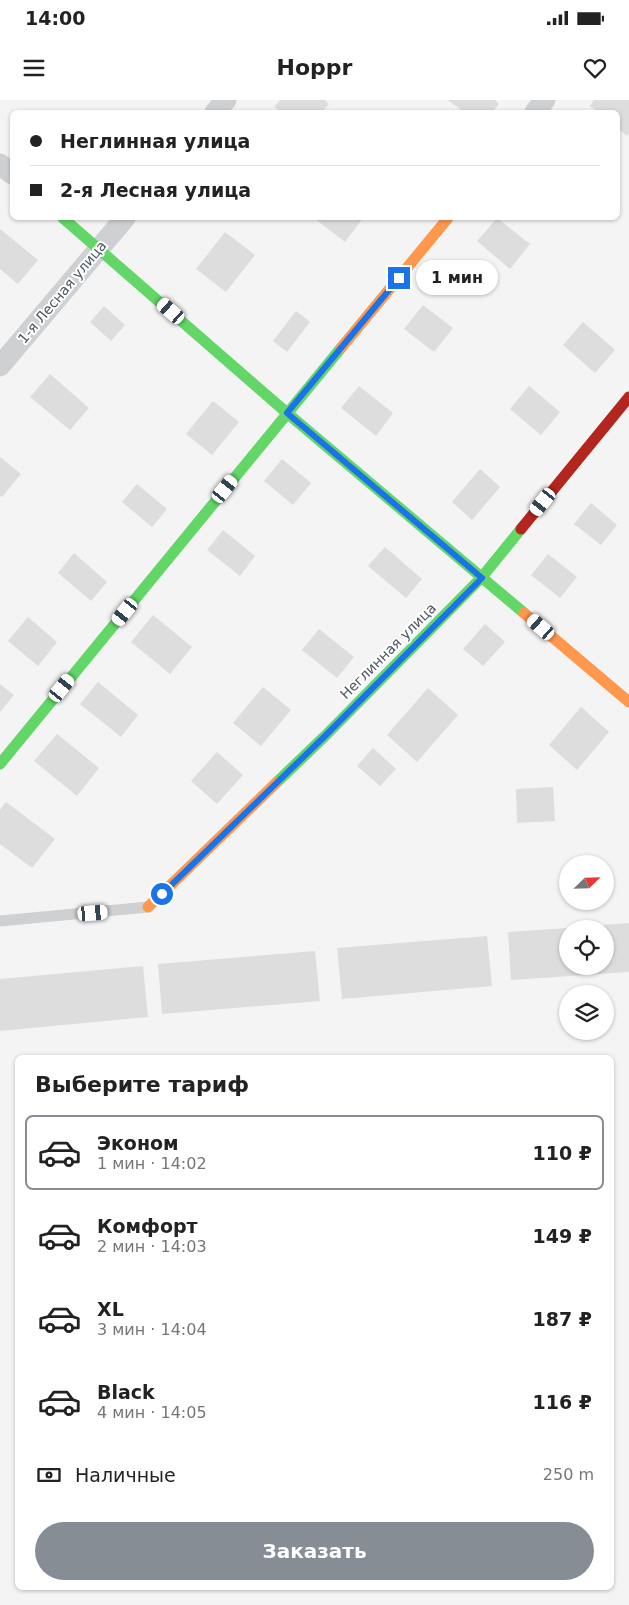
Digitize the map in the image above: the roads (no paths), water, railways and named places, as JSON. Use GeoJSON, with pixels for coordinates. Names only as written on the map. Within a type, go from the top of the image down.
{"type":"FeatureCollection","features":[{"type":"Feature","properties":{"kind":"street"},"geometry":{"type":"LineString","coordinates":[[217,110],[226,100]]}},
{"type":"Feature","properties":{"kind":"street"},"geometry":{"type":"LineString","coordinates":[[536,110],[545,100]]}},
{"type":"Feature","properties":{"kind":"street"},"geometry":{"type":"LineString","coordinates":[[0,164],[10,172]]}},
{"type":"Feature","properties":{"kind":"street"},"geometry":{"type":"LineString","coordinates":[[65,220],[287,413],[629,702]]}},
{"type":"Feature","properties":{"kind":"street","name":"1-я Лесная улица"},"geometry":{"type":"LineString","coordinates":[[0,366],[123,220]]}},
{"type":"Feature","properties":{"kind":"street"},"geometry":{"type":"LineString","coordinates":[[0,764],[446,220]]}},
{"type":"Feature","properties":{"kind":"street","name":"Неглинная улица"},"geometry":{"type":"LineString","coordinates":[[148,908],[325,736],[482,578],[629,397]]}},
{"type":"Feature","properties":{"kind":"lane"},"geometry":{"type":"LineString","coordinates":[[0,921],[148,908]]}}]}
